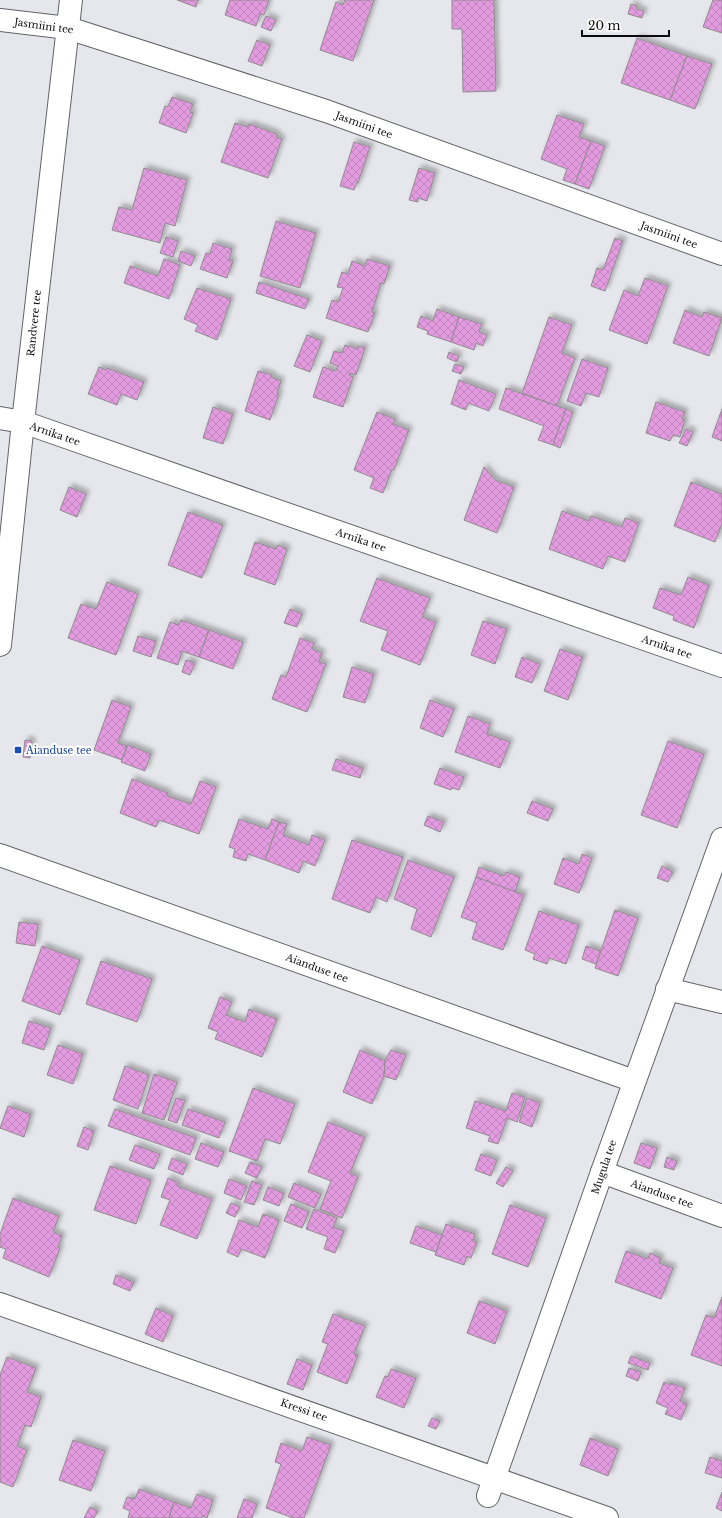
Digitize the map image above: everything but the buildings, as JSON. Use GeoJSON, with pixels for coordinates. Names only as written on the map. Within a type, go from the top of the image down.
{"type":"FeatureCollection","features":[{"type":"Feature","properties":{"kind":"street","name":"Randvere tee"},"geometry":{"type":"LineString","coordinates":[[0,645],[23,422],[71,0]]}},
{"type":"Feature","properties":{"kind":"street","name":"Jasmiini tee"},"geometry":{"type":"LineString","coordinates":[[0,20],[68,28],[326,111],[722,254]]}},
{"type":"Feature","properties":{"kind":"street","name":"Arnika tee"},"geometry":{"type":"LineString","coordinates":[[0,418],[23,422],[722,666]]}},
{"type":"Feature","properties":{"kind":"street","name":"Mugula tee"},"geometry":{"type":"LineString","coordinates":[[492,1487],[634,1081],[722,839]]}},
{"type":"Feature","properties":{"kind":"street","name":"Aianduse tee"},"geometry":{"type":"LineString","coordinates":[[0,855],[634,1081]]}},
{"type":"Feature","properties":{"kind":"street"},"geometry":{"type":"LineString","coordinates":[[668,989],[722,1002]]}},
{"type":"Feature","properties":{"kind":"street","name":"Aianduse tee"},"geometry":{"type":"LineString","coordinates":[[602,1172],[722,1216]]}},
{"type":"Feature","properties":{"kind":"street","name":"Kressi tee"},"geometry":{"type":"LineString","coordinates":[[0,1304],[492,1487],[607,1518]]}},
{"type":"Feature","properties":{"kind":"place","name":"Aianduse tee"},"geometry":{"type":"Point","coordinates":[18,750]}}]}
